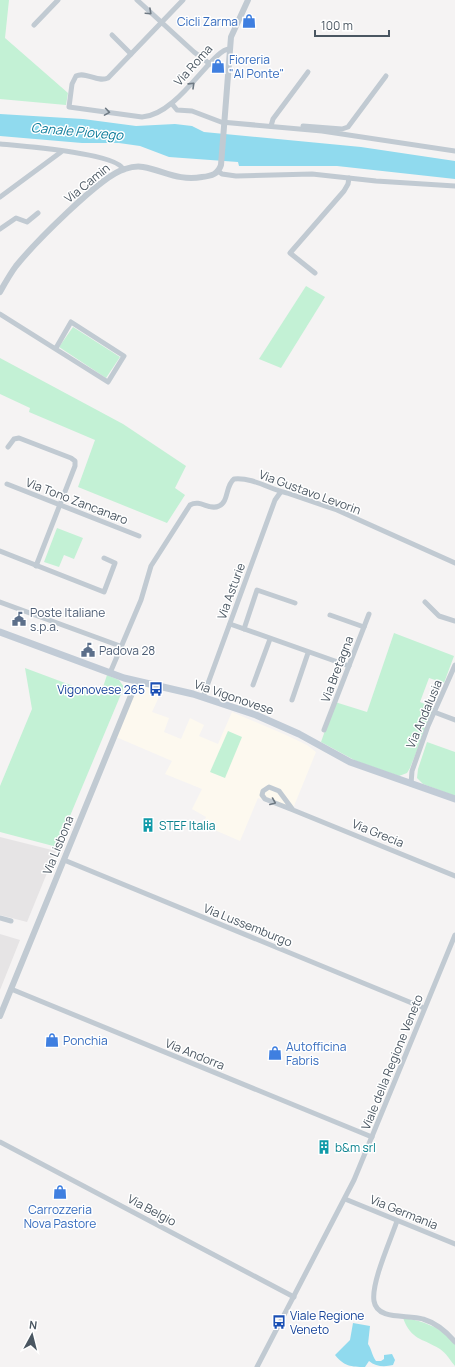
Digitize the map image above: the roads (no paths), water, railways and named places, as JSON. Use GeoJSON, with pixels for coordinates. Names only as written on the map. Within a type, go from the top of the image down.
{"type":"FeatureCollection","features":[{"type":"Feature","properties":{"kind":"main road","name":"Via Vigonovese"},"geometry":{"type":"LineString","coordinates":[[0,632],[110,673],[203,697],[278,724],[350,762],[455,799]]}},
{"type":"Feature","properties":{"kind":"street"},"geometry":{"type":"LineString","coordinates":[[34,25],[58,0]]}},
{"type":"Feature","properties":{"kind":"street"},"geometry":{"type":"LineString","coordinates":[[137,0],[194,52],[210,64]]}},
{"type":"Feature","properties":{"kind":"street"},"geometry":{"type":"LineString","coordinates":[[112,35],[131,54],[183,0]]}},
{"type":"Feature","properties":{"kind":"street","name":"Via Roma"},"geometry":{"type":"LineString","coordinates":[[131,54],[108,78],[103,80],[81,75],[74,78],[69,107],[142,117],[154,115],[172,104],[197,80],[223,50],[230,49],[231,37],[248,0]]}},
{"type":"Feature","properties":{"kind":"street"},"geometry":{"type":"LineString","coordinates":[[230,49],[221,164],[218,171],[222,174],[241,176],[302,174],[455,186]]}},
{"type":"Feature","properties":{"kind":"street"},"geometry":{"type":"LineString","coordinates":[[271,126],[273,119],[308,72]]}},
{"type":"Feature","properties":{"kind":"street"},"geometry":{"type":"LineString","coordinates":[[288,128],[320,126],[342,129],[348,127],[386,76]]}},
{"type":"Feature","properties":{"kind":"street"},"geometry":{"type":"LineString","coordinates":[[172,104],[177,110],[192,112],[224,122],[288,128],[455,151]]}},
{"type":"Feature","properties":{"kind":"street"},"geometry":{"type":"LineString","coordinates":[[0,144],[94,155],[119,164],[123,169]]}},
{"type":"Feature","properties":{"kind":"street"},"geometry":{"type":"LineString","coordinates":[[0,197],[60,152]]}},
{"type":"Feature","properties":{"kind":"street","name":"Via Camin"},"geometry":{"type":"LineString","coordinates":[[0,292],[2,283],[41,238],[100,184],[123,169],[134,166],[144,167],[172,176],[187,178],[211,176],[218,171]]}},
{"type":"Feature","properties":{"kind":"street"},"geometry":{"type":"LineString","coordinates":[[315,273],[290,254],[344,191],[348,184],[349,178]]}},
{"type":"Feature","properties":{"kind":"street"},"geometry":{"type":"LineString","coordinates":[[0,229],[16,218],[27,222],[38,213]]}},
{"type":"Feature","properties":{"kind":"street"},"geometry":{"type":"LineString","coordinates":[[0,314],[108,382],[124,356],[71,322],[56,348]]}},
{"type":"Feature","properties":{"kind":"street"},"geometry":{"type":"LineString","coordinates":[[8,448],[14,439],[19,438],[71,458],[74,461],[75,466],[36,566]]}},
{"type":"Feature","properties":{"kind":"street","name":"Via Gustavo Levorin"},"geometry":{"type":"LineString","coordinates":[[120,646],[141,600],[151,566],[186,510],[192,504],[199,503],[214,507],[219,506],[224,502],[229,484],[232,480],[238,479],[273,487],[280,493],[287,493],[335,509],[455,563]]}},
{"type":"Feature","properties":{"kind":"street","name":"Via Tono Zancanaro"},"geometry":{"type":"LineString","coordinates":[[7,484],[139,536]]}},
{"type":"Feature","properties":{"kind":"street","name":"Via Asturie"},"geometry":{"type":"LineString","coordinates":[[203,697],[276,497],[280,493]]}},
{"type":"Feature","properties":{"kind":"street"},"geometry":{"type":"LineString","coordinates":[[0,551],[104,592],[115,563],[104,558]]}},
{"type":"Feature","properties":{"kind":"street"},"geometry":{"type":"LineString","coordinates":[[244,630],[257,590],[295,604]]}},
{"type":"Feature","properties":{"kind":"street"},"geometry":{"type":"LineString","coordinates":[[0,602],[120,646],[110,673]]}},
{"type":"Feature","properties":{"kind":"street"},"geometry":{"type":"LineString","coordinates":[[425,602],[439,616],[455,621]]}},
{"type":"Feature","properties":{"kind":"street"},"geometry":{"type":"LineString","coordinates":[[330,614],[364,627]]}},
{"type":"Feature","properties":{"kind":"street","name":"Via Bretagna"},"geometry":{"type":"LineString","coordinates":[[324,730],[369,614]]}},
{"type":"Feature","properties":{"kind":"street"},"geometry":{"type":"LineString","coordinates":[[230,624],[308,653],[349,666]]}},
{"type":"Feature","properties":{"kind":"street"},"geometry":{"type":"LineString","coordinates":[[253,685],[270,639]]}},
{"type":"Feature","properties":{"kind":"street"},"geometry":{"type":"LineString","coordinates":[[292,700],[308,653]]}},
{"type":"Feature","properties":{"kind":"street","name":"Via Andalusia"},"geometry":{"type":"LineString","coordinates":[[407,782],[434,712],[455,665]]}},
{"type":"Feature","properties":{"kind":"street","name":"Via Lisbona"},"geometry":{"type":"LineString","coordinates":[[0,1016],[137,681]]}},
{"type":"Feature","properties":{"kind":"street"},"geometry":{"type":"LineString","coordinates":[[434,712],[455,720]]}},
{"type":"Feature","properties":{"kind":"street","name":"Via Grecia"},"geometry":{"type":"LineString","coordinates":[[293,810],[279,791],[269,788],[263,791],[262,795],[265,798],[293,810],[455,876]]}},
{"type":"Feature","properties":{"kind":"street","name":"Via Lussemburgo"},"geometry":{"type":"LineString","coordinates":[[64,860],[424,1008]]}},
{"type":"Feature","properties":{"kind":"street"},"geometry":{"type":"LineString","coordinates":[[0,918],[11,921]]}},
{"type":"Feature","properties":{"kind":"street","name":"Viale della Regione Veneto"},"geometry":{"type":"LineString","coordinates":[[257,1367],[345,1199],[455,934]]}},
{"type":"Feature","properties":{"kind":"street","name":"Via Andorra"},"geometry":{"type":"LineString","coordinates":[[11,989],[372,1137]]}},
{"type":"Feature","properties":{"kind":"street","name":"Via Belgio"},"geometry":{"type":"LineString","coordinates":[[0,1142],[294,1297]]}},
{"type":"Feature","properties":{"kind":"street","name":"Via Germania"},"geometry":{"type":"LineString","coordinates":[[345,1199],[455,1244]]}},
{"type":"Feature","properties":{"kind":"street"},"geometry":{"type":"LineString","coordinates":[[397,1221],[377,1280],[374,1300],[377,1308],[383,1313],[426,1320],[439,1326],[455,1342]]}},
{"type":"Feature","properties":{"kind":"water","name":"Canale Piovego"},"geometry":{"type":"Polygon","coordinates":[[[0,114],[83,119],[136,126],[175,124],[192,126],[204,132],[361,147],[455,161],[455,179],[337,166],[239,166],[238,162],[169,157],[140,146],[119,143],[82,143],[0,136],[0,114]]]}},
{"type":"Feature","properties":{"kind":"water"},"geometry":{"type":"Polygon","coordinates":[[[353,1323],[370,1326],[368,1344],[376,1361],[381,1361],[384,1359],[384,1355],[392,1354],[395,1360],[393,1365],[381,1366],[369,1361],[365,1367],[356,1367],[345,1364],[338,1359],[335,1355],[350,1340],[353,1323]]]}},
{"type":"Feature","properties":{"kind":"place","name":"Cicli Zarma"},"geometry":{"type":"Point","coordinates":[249,21]}},
{"type":"Feature","properties":{"kind":"place","name":"Fioreria \"Al Ponte\""},"geometry":{"type":"Point","coordinates":[218,66]}},
{"type":"Feature","properties":{"kind":"place","name":"Poste Italiane s.p.a."},"geometry":{"type":"Point","coordinates":[19,619]}},
{"type":"Feature","properties":{"kind":"place","name":"Padova 28"},"geometry":{"type":"Point","coordinates":[88,650]}},
{"type":"Feature","properties":{"kind":"place","name":"Vigonovese 265"},"geometry":{"type":"Point","coordinates":[156,689]}},
{"type":"Feature","properties":{"kind":"place","name":"STEF Italia"},"geometry":{"type":"Point","coordinates":[148,825]}},
{"type":"Feature","properties":{"kind":"place","name":"Ponchia"},"geometry":{"type":"Point","coordinates":[52,1040]}},
{"type":"Feature","properties":{"kind":"place","name":"Autofficina Fabris"},"geometry":{"type":"Point","coordinates":[275,1053]}},
{"type":"Feature","properties":{"kind":"place","name":"b&m srl"},"geometry":{"type":"Point","coordinates":[324,1147]}},
{"type":"Feature","properties":{"kind":"place","name":"Carrozzeria Nova Pastore"},"geometry":{"type":"Point","coordinates":[60,1192]}},
{"type":"Feature","properties":{"kind":"place","name":"Viale Regione Veneto"},"geometry":{"type":"Point","coordinates":[279,1322]}}]}
